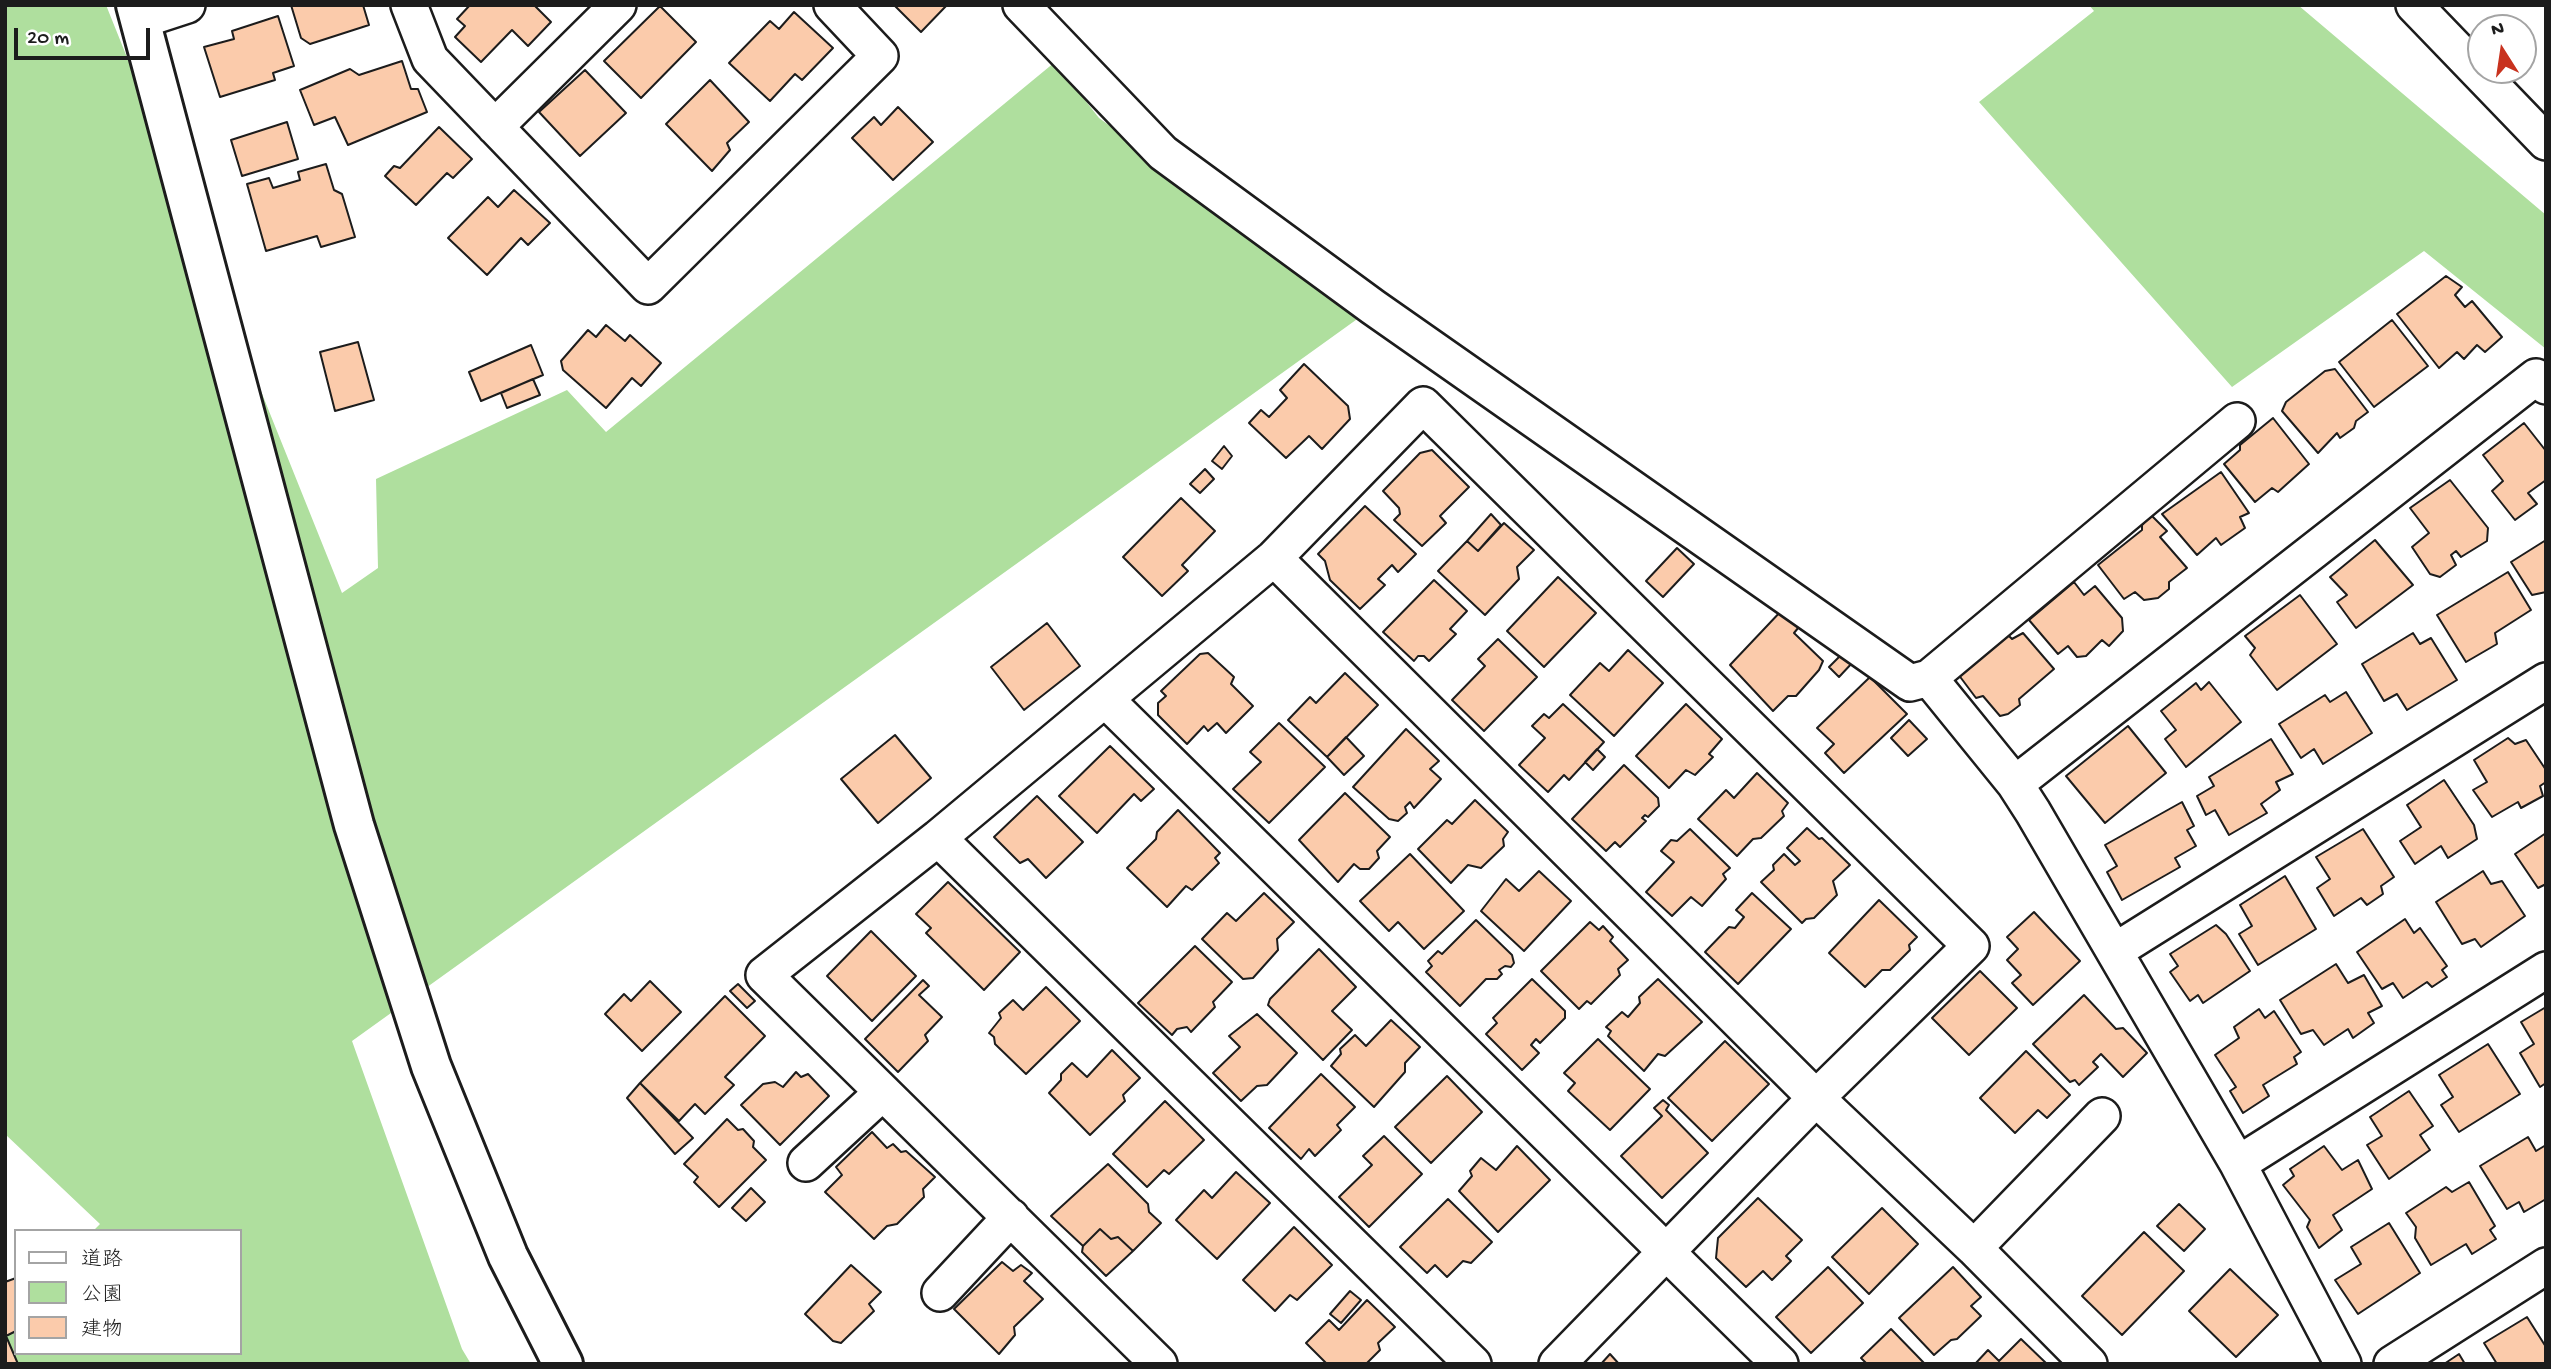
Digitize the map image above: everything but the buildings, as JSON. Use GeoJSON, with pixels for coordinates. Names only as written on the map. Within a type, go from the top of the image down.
{"type":"FeatureCollection","features":[{"type":"Feature","properties":{"kind":"street"},"geometry":{"type":"LineString","coordinates":[[187,5],[139,13],[354,825],[431,1066],[509,1256],[563,1364]]}},
{"type":"Feature","properties":{"kind":"street"},"geometry":{"type":"LineString","coordinates":[[409,5],[430,59],[648,286],[880,55],[832,5]]}},
{"type":"Feature","properties":{"kind":"street"},"geometry":{"type":"LineString","coordinates":[[495,127],[618,5]]}},
{"type":"Feature","properties":{"kind":"street"},"geometry":{"type":"LineString","coordinates":[[1021,5],[1163,153],[1384,315],[1910,683],[1929,678],[2237,421]]}},
{"type":"Feature","properties":{"kind":"street"},"geometry":{"type":"LineString","coordinates":[[2414,5],[2532,108],[2546,142]]}},
{"type":"Feature","properties":{"kind":"street"},"geometry":{"type":"LineString","coordinates":[[2015,785],[2536,377],[2546,386]]}},
{"type":"Feature","properties":{"kind":"street"},"geometry":{"type":"LineString","coordinates":[[1159,1364],[764,975],[938,838],[1274,558],[1423,405],[1971,946],[1816,1097],[1557,1364]]}},
{"type":"Feature","properties":{"kind":"street"},"geometry":{"type":"LineString","coordinates":[[1274,558],[1816,1097],[1974,1248],[2089,1364]]}},
{"type":"Feature","properties":{"kind":"street"},"geometry":{"type":"LineString","coordinates":[[1929,678],[2015,785],[2238,1164],[2343,1364]]}},
{"type":"Feature","properties":{"kind":"street"},"geometry":{"type":"LineString","coordinates":[[2115,951],[2546,681]]}},
{"type":"Feature","properties":{"kind":"street"},"geometry":{"type":"LineString","coordinates":[[1105,699],[1780,1364]]}},
{"type":"Feature","properties":{"kind":"street"},"geometry":{"type":"LineString","coordinates":[[938,838],[1472,1364]]}},
{"type":"Feature","properties":{"kind":"street"},"geometry":{"type":"LineString","coordinates":[[2238,1164],[2546,970]]}},
{"type":"Feature","properties":{"kind":"street"},"geometry":{"type":"LineString","coordinates":[[806,1163],[883,1092]]}},
{"type":"Feature","properties":{"kind":"street"},"geometry":{"type":"LineString","coordinates":[[1974,1248],[2102,1116]]}},
{"type":"Feature","properties":{"kind":"street"},"geometry":{"type":"LineString","coordinates":[[940,1293],[1011,1217]]}},
{"type":"Feature","properties":{"kind":"street"},"geometry":{"type":"LineString","coordinates":[[2392,1364],[2546,1266]]}},
{"type":"Feature","properties":{"kind":"green space"},"geometry":{"type":"Polygon","coordinates":[[[5,5],[106,5],[342,593],[378,568],[376,479],[567,390],[606,432],[1055,62],[1099,118],[1367,312],[352,1041],[462,1349],[471,1364],[5,1364],[5,1304],[14,1297],[14,1355],[242,1355],[242,1229],[95,1229],[100,1224],[5,1134],[5,5]]]}},
{"type":"Feature","properties":{"kind":"green space"},"geometry":{"type":"Polygon","coordinates":[[[2089,5],[2298,5],[2546,215],[2546,349],[2424,251],[2232,387],[1979,102],[2094,11],[2089,5]]]}}]}
